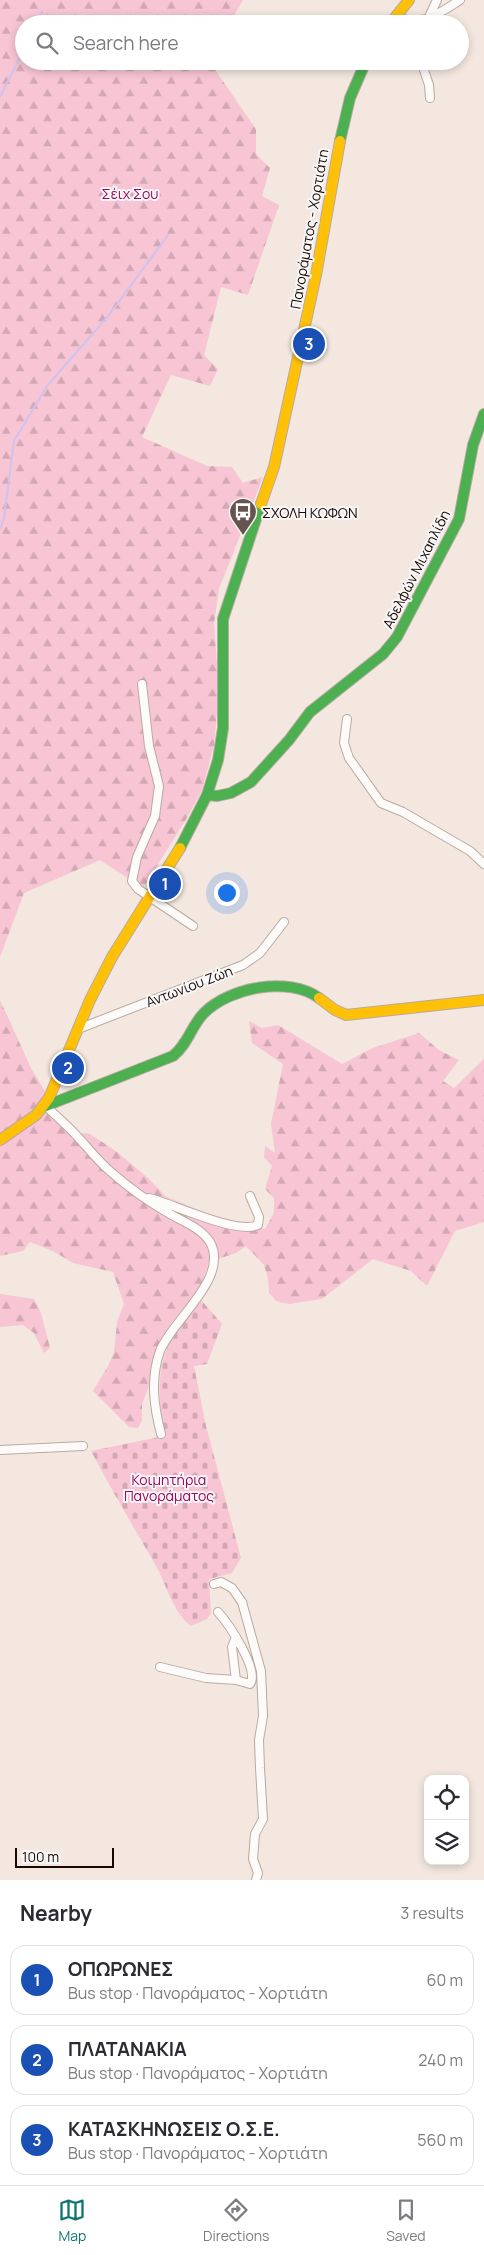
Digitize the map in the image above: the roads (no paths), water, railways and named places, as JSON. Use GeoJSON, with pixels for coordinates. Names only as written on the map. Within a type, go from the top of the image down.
{"type":"FeatureCollection","features":[{"type":"Feature","properties":{"kind":"main road"},"geometry":{"type":"LineString","coordinates":[[397,15],[409,0]]}},
{"type":"Feature","properties":{"kind":"main road","name":"Πανοράματος - Χορτιάτη"},"geometry":{"type":"LineString","coordinates":[[0,1140],[25,1124],[43,1107],[57,1082],[94,992],[112,957],[189,833],[207,795],[218,760],[224,728],[225,700],[222,633],[225,611],[274,466],[316,275],[342,128],[352,93],[362,70]]}},
{"type":"Feature","properties":{"kind":"main road","name":"Αδελφών Μιχαηλίδη"},"geometry":{"type":"LineString","coordinates":[[207,795],[217,796],[231,793],[254,779],[289,740],[310,712],[383,654],[397,637],[459,519],[473,445],[484,414]]}},
{"type":"Feature","properties":{"kind":"main road"},"geometry":{"type":"LineString","coordinates":[[43,1107],[173,1056],[184,1047],[204,1013],[223,999],[253,990],[278,986],[298,988],[310,992],[334,1012],[346,1015],[484,1000]]}},
{"type":"Feature","properties":{"kind":"street"},"geometry":{"type":"LineString","coordinates":[[426,15],[437,0]]}},
{"type":"Feature","properties":{"kind":"street"},"geometry":{"type":"LineString","coordinates":[[433,15],[460,0]]}},
{"type":"Feature","properties":{"kind":"street"},"geometry":{"type":"LineString","coordinates":[[424,70],[429,85],[430,98]]}},
{"type":"Feature","properties":{"kind":"street"},"geometry":{"type":"LineString","coordinates":[[142,684],[149,746],[160,786],[155,816],[137,857],[132,881],[138,889],[193,926]]}},
{"type":"Feature","properties":{"kind":"street"},"geometry":{"type":"LineString","coordinates":[[348,719],[344,743],[349,758],[367,786],[381,803],[402,812],[464,847],[484,864]]}},
{"type":"Feature","properties":{"kind":"street","name":"Αντωνίου Ζώη"},"geometry":{"type":"LineString","coordinates":[[78,1029],[242,965],[260,953],[284,922]]}},
{"type":"Feature","properties":{"kind":"street"},"geometry":{"type":"LineString","coordinates":[[43,1107],[47,1107],[111,1172],[142,1197],[199,1230],[209,1241],[214,1254],[213,1266],[205,1287],[175,1325],[159,1354],[153,1395],[161,1434]]}},
{"type":"Feature","properties":{"kind":"street"},"geometry":{"type":"LineString","coordinates":[[142,1197],[170,1203],[216,1222],[251,1228],[258,1225],[259,1216],[250,1196]]}},
{"type":"Feature","properties":{"kind":"street"},"geometry":{"type":"LineString","coordinates":[[0,1450],[83,1446]]}},
{"type":"Feature","properties":{"kind":"street"},"geometry":{"type":"LineString","coordinates":[[214,1584],[221,1582],[232,1588],[242,1602],[261,1671],[263,1716],[260,1740],[260,1768],[263,1819],[254,1834],[253,1859],[258,1874],[256,1880]]}},
{"type":"Feature","properties":{"kind":"street"},"geometry":{"type":"LineString","coordinates":[[160,1667],[206,1678],[236,1680],[250,1684],[252,1677],[236,1637],[230,1626],[218,1612]]}},
{"type":"Feature","properties":{"kind":"street"},"geometry":{"type":"LineString","coordinates":[[236,1637],[232,1647],[236,1680]]}},
{"type":"Feature","properties":{"kind":"waterway"},"geometry":{"type":"LineString","coordinates":[[0,97],[15,67]]}},
{"type":"Feature","properties":{"kind":"waterway"},"geometry":{"type":"LineString","coordinates":[[0,529],[4,518],[14,441],[47,386],[109,315],[168,235]]}},
{"type":"Feature","properties":{"kind":"place","name":"ΚΑΤΑΣΚΗΝΩΣΕΙΣ Ο.Σ.Ε."},"geometry":{"type":"Point","coordinates":[309,344]}},
{"type":"Feature","properties":{"kind":"place","name":"ΣΧΟΛΗ ΚΩΦΩΝ"},"geometry":{"type":"Point","coordinates":[243,536]}},
{"type":"Feature","properties":{"kind":"place","name":"ΟΠΩΡΩΝΕΣ"},"geometry":{"type":"Point","coordinates":[165,884]}},
{"type":"Feature","properties":{"kind":"place","name":"ΠΛΑΤΑΝΑΚΙΑ"},"geometry":{"type":"Point","coordinates":[68,1068]}},
{"type":"Feature","properties":{"kind":"park label","name":"Σέιχ Σου"},"geometry":{"type":"Point","coordinates":[130,193]}},
{"type":"Feature","properties":{"kind":"park label","name":"Κοιμητήρια Πανοράματος"},"geometry":{"type":"Point","coordinates":[169,1488]}}]}
